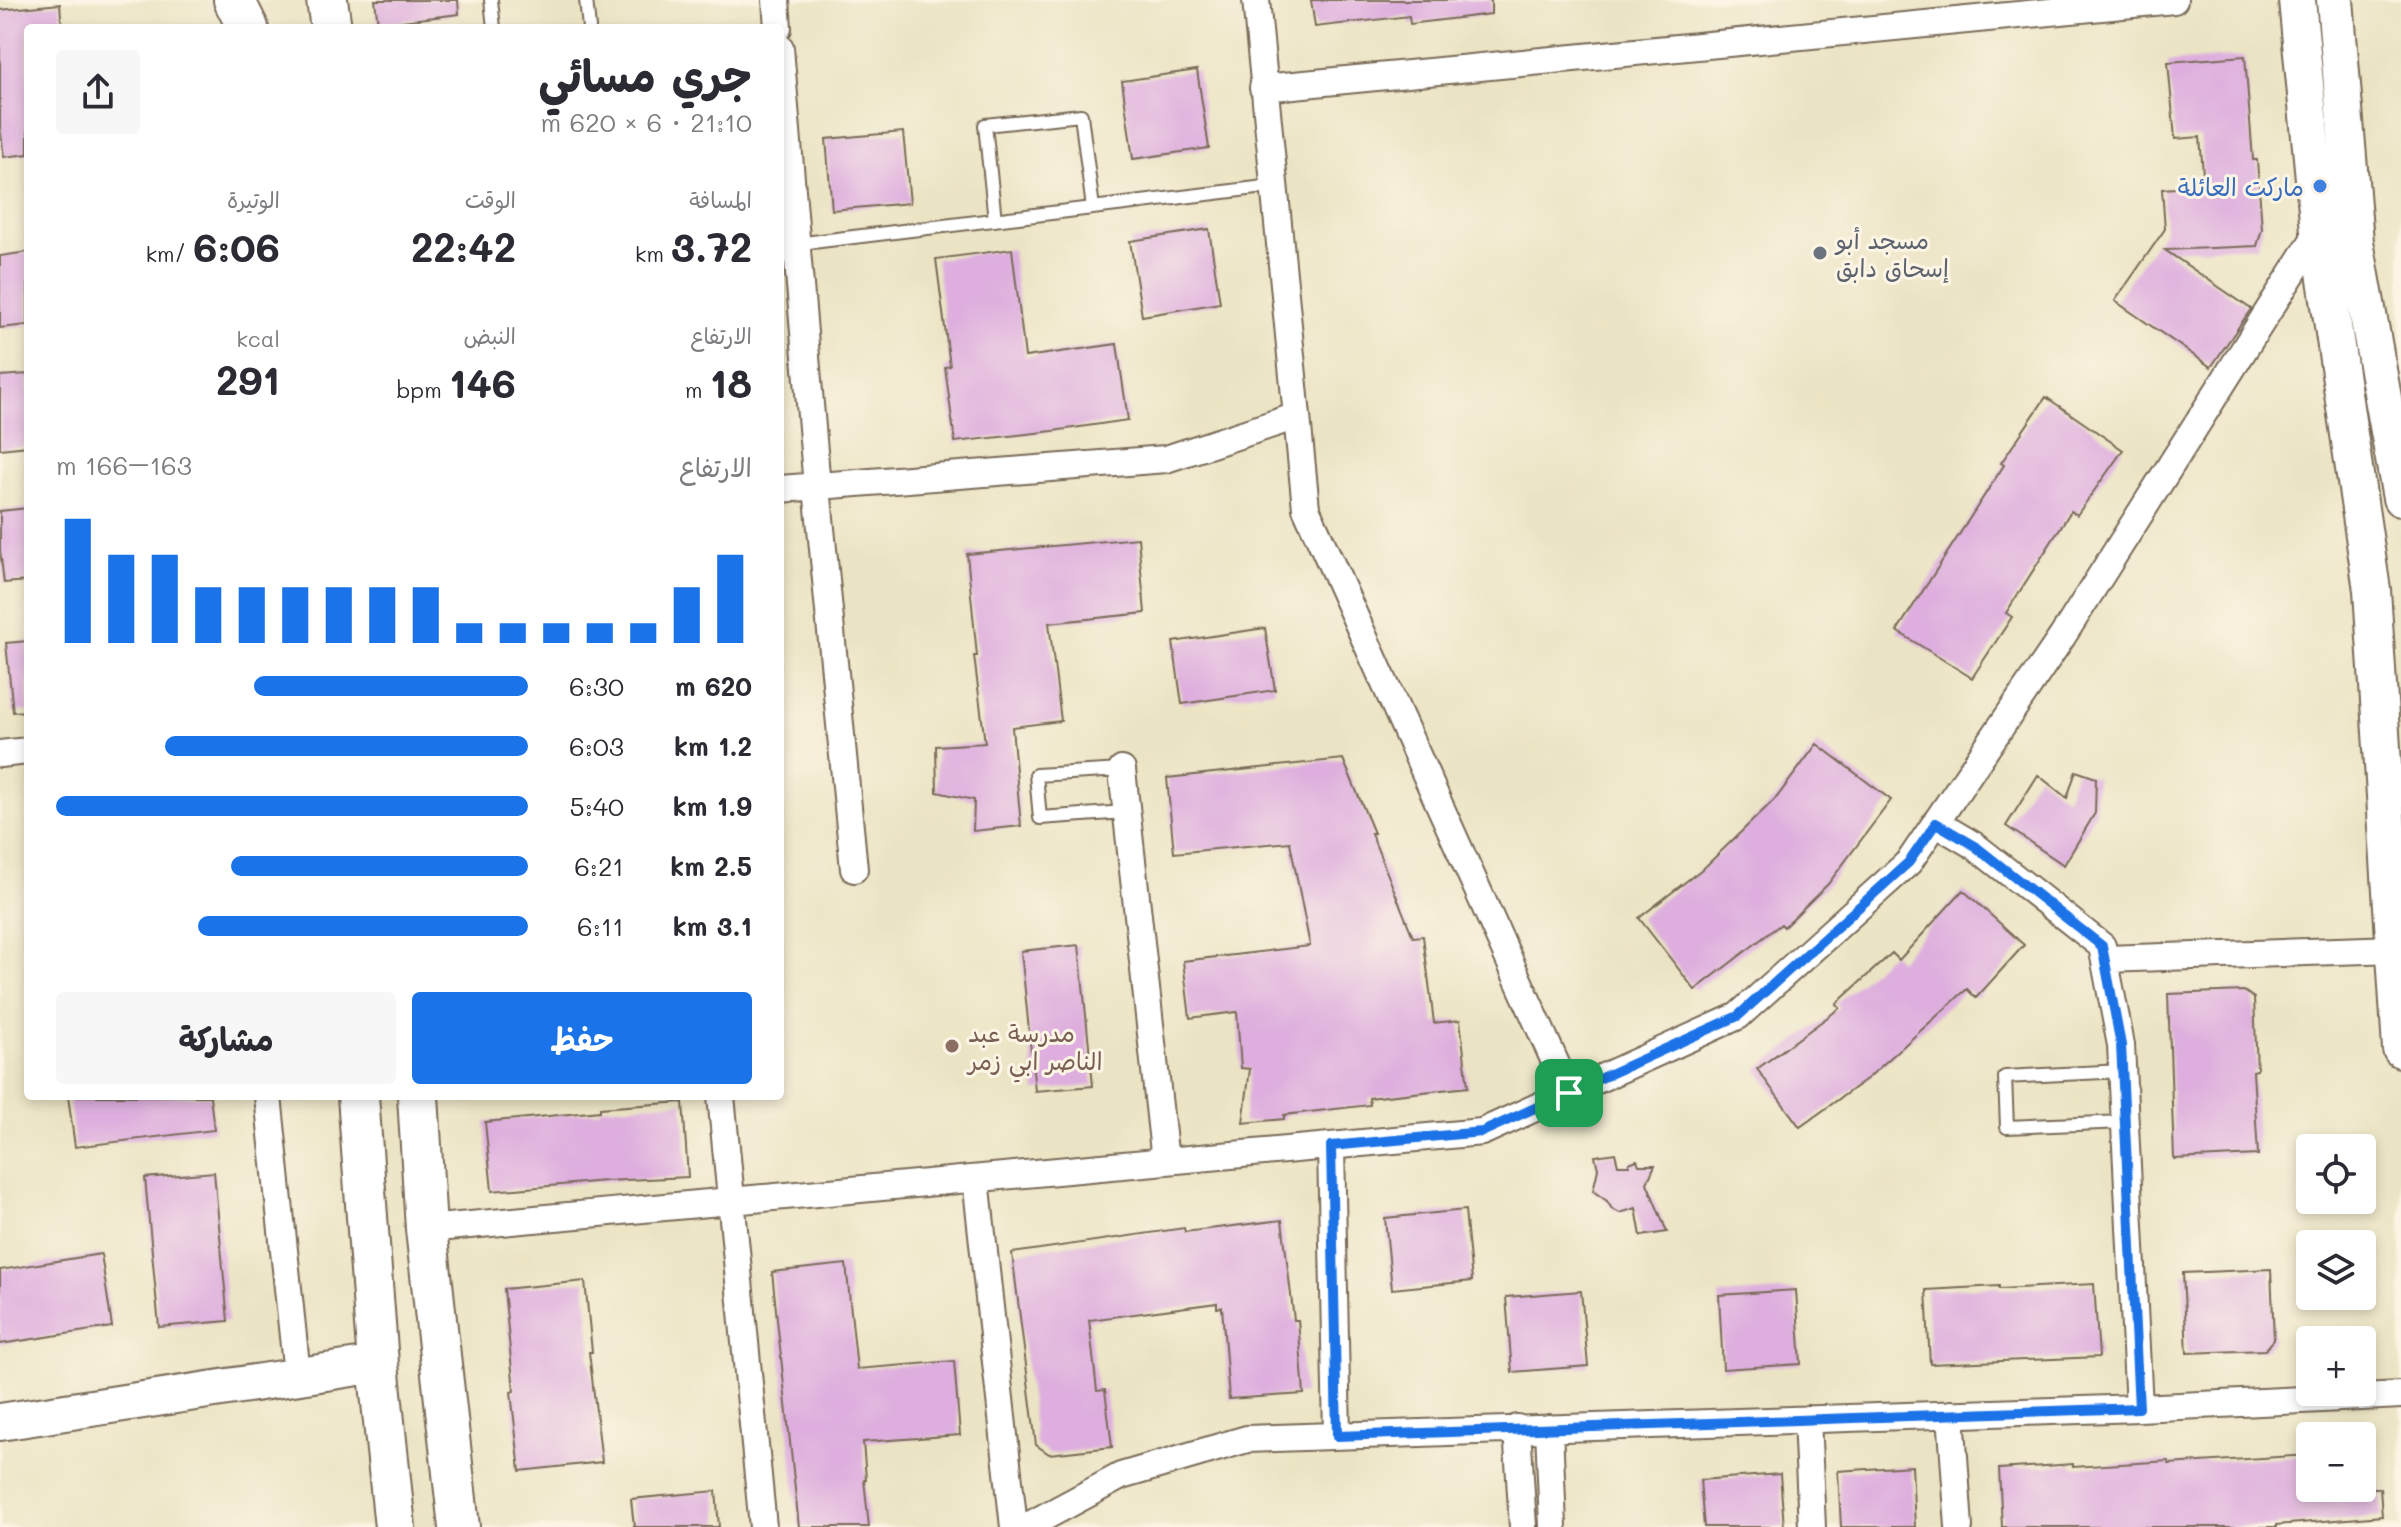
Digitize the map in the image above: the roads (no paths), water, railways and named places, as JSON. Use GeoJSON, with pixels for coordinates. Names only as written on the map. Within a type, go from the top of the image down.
{"type":"FeatureCollection","features":[{"type":"Feature","properties":{"kind":"main road"},"geometry":{"type":"LineString","coordinates":[[234,0],[246,24]]}},
{"type":"Feature","properties":{"kind":"main road"},"geometry":{"type":"LineString","coordinates":[[327,0],[330,24]]}},
{"type":"Feature","properties":{"kind":"main road"},"geometry":{"type":"LineString","coordinates":[[2297,0],[2319,231],[2372,590],[2401,1049]]}},
{"type":"Feature","properties":{"kind":"main road"},"geometry":{"type":"LineString","coordinates":[[2335,0],[2355,242],[2401,498]]}},
{"type":"Feature","properties":{"kind":"main road"},"geometry":{"type":"LineString","coordinates":[[358,1100],[378,1364],[395,1527]]}},
{"type":"Feature","properties":{"kind":"main road"},"geometry":{"type":"LineString","coordinates":[[418,1100],[426,1229],[459,1527]]}},
{"type":"Feature","properties":{"kind":"main road"},"geometry":{"type":"LineString","coordinates":[[0,1422],[378,1364]]}},
{"type":"Feature","properties":{"kind":"street"},"geometry":{"type":"LineString","coordinates":[[776,0],[778,24]]}},
{"type":"Feature","properties":{"kind":"street"},"geometry":{"type":"LineString","coordinates":[[1256,0],[1306,508],[1569,1093]]}},
{"type":"Feature","properties":{"kind":"street"},"geometry":{"type":"LineString","coordinates":[[1263,88],[2055,6],[2174,0]]}},
{"type":"Feature","properties":{"kind":"street"},"geometry":{"type":"LineString","coordinates":[[784,97],[854,869]]}},
{"type":"Feature","properties":{"kind":"street"},"geometry":{"type":"LineString","coordinates":[[426,1229],[1482,1132],[1738,1016],[1909,862],[2062,637],[2319,231]]}},
{"type":"Feature","properties":{"kind":"street"},"geometry":{"type":"LineString","coordinates":[[784,489],[1166,459],[1297,416]]}},
{"type":"Feature","properties":{"kind":"street"},"geometry":{"type":"LineString","coordinates":[[0,754],[24,751]]}},
{"type":"Feature","properties":{"kind":"street"},"geometry":{"type":"LineString","coordinates":[[1122,770],[1165,1161]]}},
{"type":"Feature","properties":{"kind":"street"},"geometry":{"type":"LineString","coordinates":[[1936,823],[1975,846],[2102,946],[2121,1045],[2139,1408]]}},
{"type":"Feature","properties":{"kind":"street"},"geometry":{"type":"LineString","coordinates":[[2105,959],[2396,949]]}},
{"type":"Feature","properties":{"kind":"street"},"geometry":{"type":"LineString","coordinates":[[268,1100],[297,1375]]}},
{"type":"Feature","properties":{"kind":"street"},"geometry":{"type":"LineString","coordinates":[[721,1100],[763,1527]]}},
{"type":"Feature","properties":{"kind":"street"},"geometry":{"type":"LineString","coordinates":[[1331,1146],[1337,1436]]}},
{"type":"Feature","properties":{"kind":"street"},"geometry":{"type":"LineString","coordinates":[[976,1179],[1014,1527]]}},
{"type":"Feature","properties":{"kind":"street"},"geometry":{"type":"LineString","coordinates":[[1026,1527],[1121,1476],[1247,1439],[2139,1408],[2401,1395]]}},
{"type":"Feature","properties":{"kind":"street"},"geometry":{"type":"LineString","coordinates":[[1951,1414],[1959,1527]]}},
{"type":"Feature","properties":{"kind":"street"},"geometry":{"type":"LineString","coordinates":[[1807,1419],[1812,1527]]}},
{"type":"Feature","properties":{"kind":"street"},"geometry":{"type":"LineString","coordinates":[[1517,1428],[1523,1527]]}},
{"type":"Feature","properties":{"kind":"street"},"geometry":{"type":"LineString","coordinates":[[1549,1428],[1553,1527]]}},
{"type":"Feature","properties":{"kind":"lane"},"geometry":{"type":"LineString","coordinates":[[491,0],[494,24]]}},
{"type":"Feature","properties":{"kind":"lane"},"geometry":{"type":"LineString","coordinates":[[586,0],[589,24]]}},
{"type":"Feature","properties":{"kind":"lane"},"geometry":{"type":"LineString","coordinates":[[995,220],[985,125],[1081,115],[1093,208]]}},
{"type":"Feature","properties":{"kind":"lane"},"geometry":{"type":"LineString","coordinates":[[796,244],[1273,186]]}},
{"type":"Feature","properties":{"kind":"lane"},"geometry":{"type":"LineString","coordinates":[[1122,770],[1036,775],[1040,818],[1126,812]]}},
{"type":"Feature","properties":{"kind":"lane"},"geometry":{"type":"LineString","coordinates":[[2123,1071],[2005,1077],[2007,1127],[2125,1122]]}},
{"type":"Feature","properties":{"kind":"place","name":"ماركت العائلة"},"geometry":{"type":"Point","coordinates":[2320,186]}},
{"type":"Feature","properties":{"kind":"place","name":"مسجد أبو إسحاق دابق"},"geometry":{"type":"Point","coordinates":[1820,253]}},
{"type":"Feature","properties":{"kind":"place","name":"مدرسة عبد الناصر ابي زمر"},"geometry":{"type":"Point","coordinates":[952,1046]}}]}
